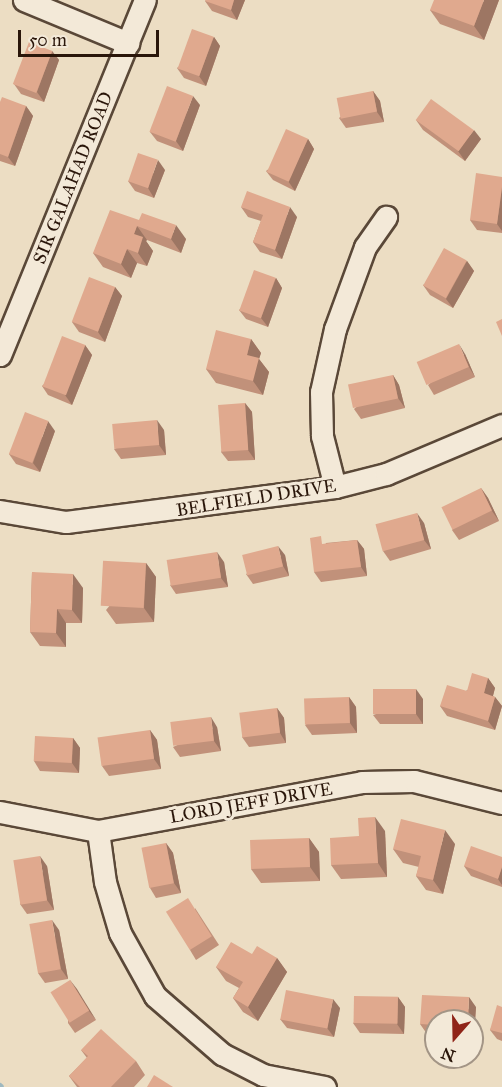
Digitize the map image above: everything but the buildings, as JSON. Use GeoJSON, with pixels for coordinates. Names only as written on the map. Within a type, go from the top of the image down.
{"type":"FeatureCollection","features":[{"type":"Feature","properties":{"kind":"street"},"geometry":{"type":"LineString","coordinates":[[24,0],[128,43]]}},
{"type":"Feature","properties":{"kind":"street","name":"SIR GALAHAD ROAD"},"geometry":{"type":"LineString","coordinates":[[0,355],[146,0]]}},
{"type":"Feature","properties":{"kind":"street"},"geometry":{"type":"LineString","coordinates":[[336,487],[322,436],[321,392],[335,329],[364,247],[386,217]]}},
{"type":"Feature","properties":{"kind":"street","name":"BELFIELD DRIVE"},"geometry":{"type":"LineString","coordinates":[[0,511],[66,522],[336,487],[386,474],[502,424]]}},
{"type":"Feature","properties":{"kind":"street","name":"LORD JEFF DRIVE"},"geometry":{"type":"LineString","coordinates":[[0,812],[98,831],[362,782],[414,781],[502,803]]}},
{"type":"Feature","properties":{"kind":"street"},"geometry":{"type":"LineString","coordinates":[[98,831],[105,882],[120,933],[155,996],[222,1054],[263,1075],[325,1087]]}}]}
